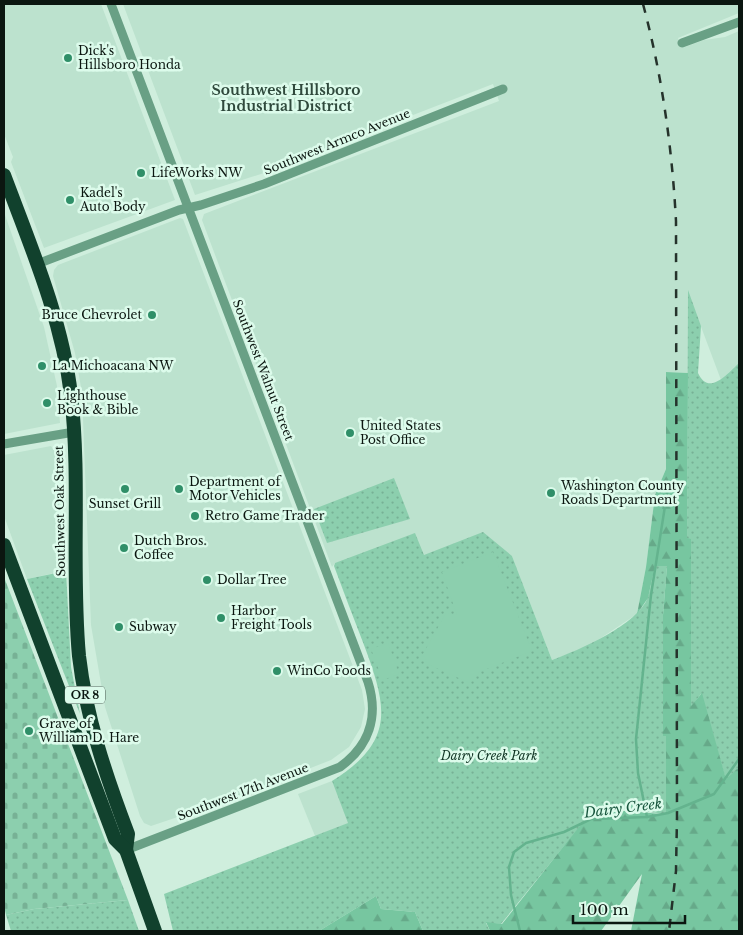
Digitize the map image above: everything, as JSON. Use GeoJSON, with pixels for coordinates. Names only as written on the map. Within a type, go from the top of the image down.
{"type":"FeatureCollection","features":[{"type":"Feature","properties":{"kind":"highway","name":"Southwest Oak Street"},"geometry":{"type":"LineString","coordinates":[[4,175],[37,264],[64,356],[74,432],[76,604],[80,657],[95,736],[128,834],[126,850]]}},
{"type":"Feature","properties":{"kind":"highway","name":"OR 8"},"geometry":{"type":"LineString","coordinates":[[4,545],[115,839],[126,850],[155,931]]}},
{"type":"Feature","properties":{"kind":"street","name":"Southwest Walnut Street"},"geometry":{"type":"LineString","coordinates":[[110,4],[368,682],[373,698],[373,712],[369,732],[362,746]]}},
{"type":"Feature","properties":{"kind":"street"},"geometry":{"type":"LineString","coordinates":[[682,43],[739,22]]}},
{"type":"Feature","properties":{"kind":"street","name":"Southwest Armco Avenue"},"geometry":{"type":"LineString","coordinates":[[37,264],[188,208],[264,184],[503,89]]}},
{"type":"Feature","properties":{"kind":"street"},"geometry":{"type":"LineString","coordinates":[[4,444],[74,432]]}},
{"type":"Feature","properties":{"kind":"street","name":"Southwest 17th Avenue"},"geometry":{"type":"LineString","coordinates":[[126,850],[333,770],[349,760],[362,746]]}},
{"type":"Feature","properties":{"kind":"shaded area"},"geometry":{"type":"Polygon","coordinates":[[[4,4],[101,4],[175,200],[44,248],[11,162],[13,157],[4,134],[4,4]]]}},
{"type":"Feature","properties":{"kind":"shaded area"},"geometry":{"type":"Polygon","coordinates":[[[123,4],[739,4],[739,13],[678,38],[682,48],[704,40],[725,37],[739,31],[739,363],[721,380],[688,292],[688,373],[666,372],[666,469],[655,495],[646,567],[637,614],[589,646],[552,660],[512,556],[424,555],[335,563],[332,567],[202,220],[204,214],[499,101],[493,84],[261,174],[195,195],[123,4]]]}},
{"type":"Feature","properties":{"kind":"shaded area"},"geometry":{"type":"Polygon","coordinates":[[[4,212],[44,327],[57,386],[60,423],[4,434],[4,212]]]}},
{"type":"Feature","properties":{"kind":"shaded area"},"geometry":{"type":"Polygon","coordinates":[[[180,218],[183,219],[362,690],[365,709],[361,727],[349,747],[331,760],[234,798],[151,826],[144,823],[140,816],[105,707],[91,625],[82,393],[75,353],[53,276],[54,270],[58,265],[180,218]]]}},
{"type":"Feature","properties":{"kind":"shaded area"},"geometry":{"type":"Polygon","coordinates":[[[51,446],[59,458],[59,572],[27,579],[4,516],[4,455],[51,446]]]}},
{"type":"Feature","properties":{"kind":"shaded area"},"geometry":{"type":"Polygon","coordinates":[[[332,781],[349,823],[315,836],[298,794],[332,781]]]}},
{"type":"Feature","properties":{"kind":"green space"},"geometry":{"type":"Polygon","coordinates":[[[688,290],[701,326],[698,373],[702,380],[708,383],[718,381],[739,363],[739,767],[726,780],[701,694],[691,707],[691,539],[687,539],[688,290]]]}},
{"type":"Feature","properties":{"kind":"green space"},"geometry":{"type":"Polygon","coordinates":[[[666,372],[688,373],[687,538],[691,539],[691,706],[702,693],[726,779],[739,767],[739,931],[631,931],[642,874],[601,931],[490,931],[486,922],[502,924],[586,818],[617,811],[666,814],[666,736],[663,736],[663,615],[667,566],[655,566],[648,598],[637,614],[646,567],[655,495],[666,469],[666,372]]]}},
{"type":"Feature","properties":{"kind":"green space"},"geometry":{"type":"Polygon","coordinates":[[[394,478],[410,519],[327,543],[314,509],[394,478]]]}},
{"type":"Feature","properties":{"kind":"green space","name":"Dairy Creek Park"},"geometry":{"type":"Polygon","coordinates":[[[483,532],[512,556],[552,660],[592,643],[633,617],[648,597],[655,566],[667,566],[663,615],[663,736],[666,736],[666,814],[624,809],[586,819],[501,924],[486,923],[490,931],[423,931],[415,912],[381,909],[376,896],[319,931],[173,931],[164,894],[348,823],[332,781],[353,766],[367,752],[376,737],[381,721],[381,705],[372,667],[334,566],[335,563],[415,533],[424,555],[483,532]]]}},
{"type":"Feature","properties":{"kind":"green space"},"geometry":{"type":"Polygon","coordinates":[[[493,552],[532,651],[479,672],[470,683],[427,664],[423,654],[446,613],[457,615],[442,572],[493,552]]]}},
{"type":"Feature","properties":{"kind":"green space"},"geometry":{"type":"Polygon","coordinates":[[[66,571],[71,667],[80,714],[27,579],[66,571]]]}},
{"type":"Feature","properties":{"kind":"green space"},"geometry":{"type":"Polygon","coordinates":[[[4,577],[128,900],[34,909],[6,915],[4,906],[4,577]]]}},
{"type":"Feature","properties":{"kind":"green space"},"geometry":{"type":"Polygon","coordinates":[[[388,643],[399,674],[383,680],[371,649],[388,643]]]}},
{"type":"Feature","properties":{"kind":"green space"},"geometry":{"type":"Polygon","coordinates":[[[376,896],[381,909],[415,912],[423,931],[319,931],[376,896]]]}},
{"type":"Feature","properties":{"kind":"green space"},"geometry":{"type":"Polygon","coordinates":[[[128,900],[139,931],[11,931],[6,915],[34,909],[128,900]]]}},
{"type":"Feature","properties":{"kind":"waterway"},"geometry":{"type":"LineString","coordinates":[[647,817],[638,773],[636,739],[651,595],[668,487]]}},
{"type":"Feature","properties":{"kind":"waterway","name":"Dairy Creek"},"geometry":{"type":"LineString","coordinates":[[520,931],[511,895],[509,867],[514,852],[526,843],[564,832],[591,819],[647,817],[668,813],[714,794],[739,759]]}},
{"type":"Feature","properties":{"kind":"railway"},"geometry":{"type":"LineString","coordinates":[[643,4],[656,57],[665,111],[676,221],[677,817],[676,871],[669,931]]}},
{"type":"Feature","properties":{"kind":"place","name":"Dick's Hillsboro Honda"},"geometry":{"type":"Point","coordinates":[68,58]}},
{"type":"Feature","properties":{"kind":"place","name":"LifeWorks NW"},"geometry":{"type":"Point","coordinates":[141,173]}},
{"type":"Feature","properties":{"kind":"place","name":"Kadel's Auto Body"},"geometry":{"type":"Point","coordinates":[70,200]}},
{"type":"Feature","properties":{"kind":"place","name":"Bruce Chevrolet"},"geometry":{"type":"Point","coordinates":[152,315]}},
{"type":"Feature","properties":{"kind":"place","name":"La Michoacana NW"},"geometry":{"type":"Point","coordinates":[42,366]}},
{"type":"Feature","properties":{"kind":"place","name":"Lighthouse Book & Bible"},"geometry":{"type":"Point","coordinates":[47,403]}},
{"type":"Feature","properties":{"kind":"place","name":"United States Post Office"},"geometry":{"type":"Point","coordinates":[350,433]}},
{"type":"Feature","properties":{"kind":"place","name":"Sunset Grill"},"geometry":{"type":"Point","coordinates":[125,489]}},
{"type":"Feature","properties":{"kind":"place","name":"Department of Motor Vehicles"},"geometry":{"type":"Point","coordinates":[179,489]}},
{"type":"Feature","properties":{"kind":"place","name":"Washington County Roads Department"},"geometry":{"type":"Point","coordinates":[551,493]}},
{"type":"Feature","properties":{"kind":"place","name":"Retro Game Trader"},"geometry":{"type":"Point","coordinates":[195,516]}},
{"type":"Feature","properties":{"kind":"place","name":"Dutch Bros. Coffee"},"geometry":{"type":"Point","coordinates":[124,548]}},
{"type":"Feature","properties":{"kind":"place","name":"Dollar Tree"},"geometry":{"type":"Point","coordinates":[207,580]}},
{"type":"Feature","properties":{"kind":"place","name":"Harbor Freight Tools"},"geometry":{"type":"Point","coordinates":[221,618]}},
{"type":"Feature","properties":{"kind":"place","name":"Subway"},"geometry":{"type":"Point","coordinates":[119,627]}},
{"type":"Feature","properties":{"kind":"place","name":"WinCo Foods"},"geometry":{"type":"Point","coordinates":[277,671]}},
{"type":"Feature","properties":{"kind":"place","name":"Grave of William D. Hare"},"geometry":{"type":"Point","coordinates":[29,731]}},
{"type":"Feature","properties":{"kind":"district","name":"Southwest Hillsboro Industrial District"},"geometry":{"type":"Point","coordinates":[286,98]}}]}
